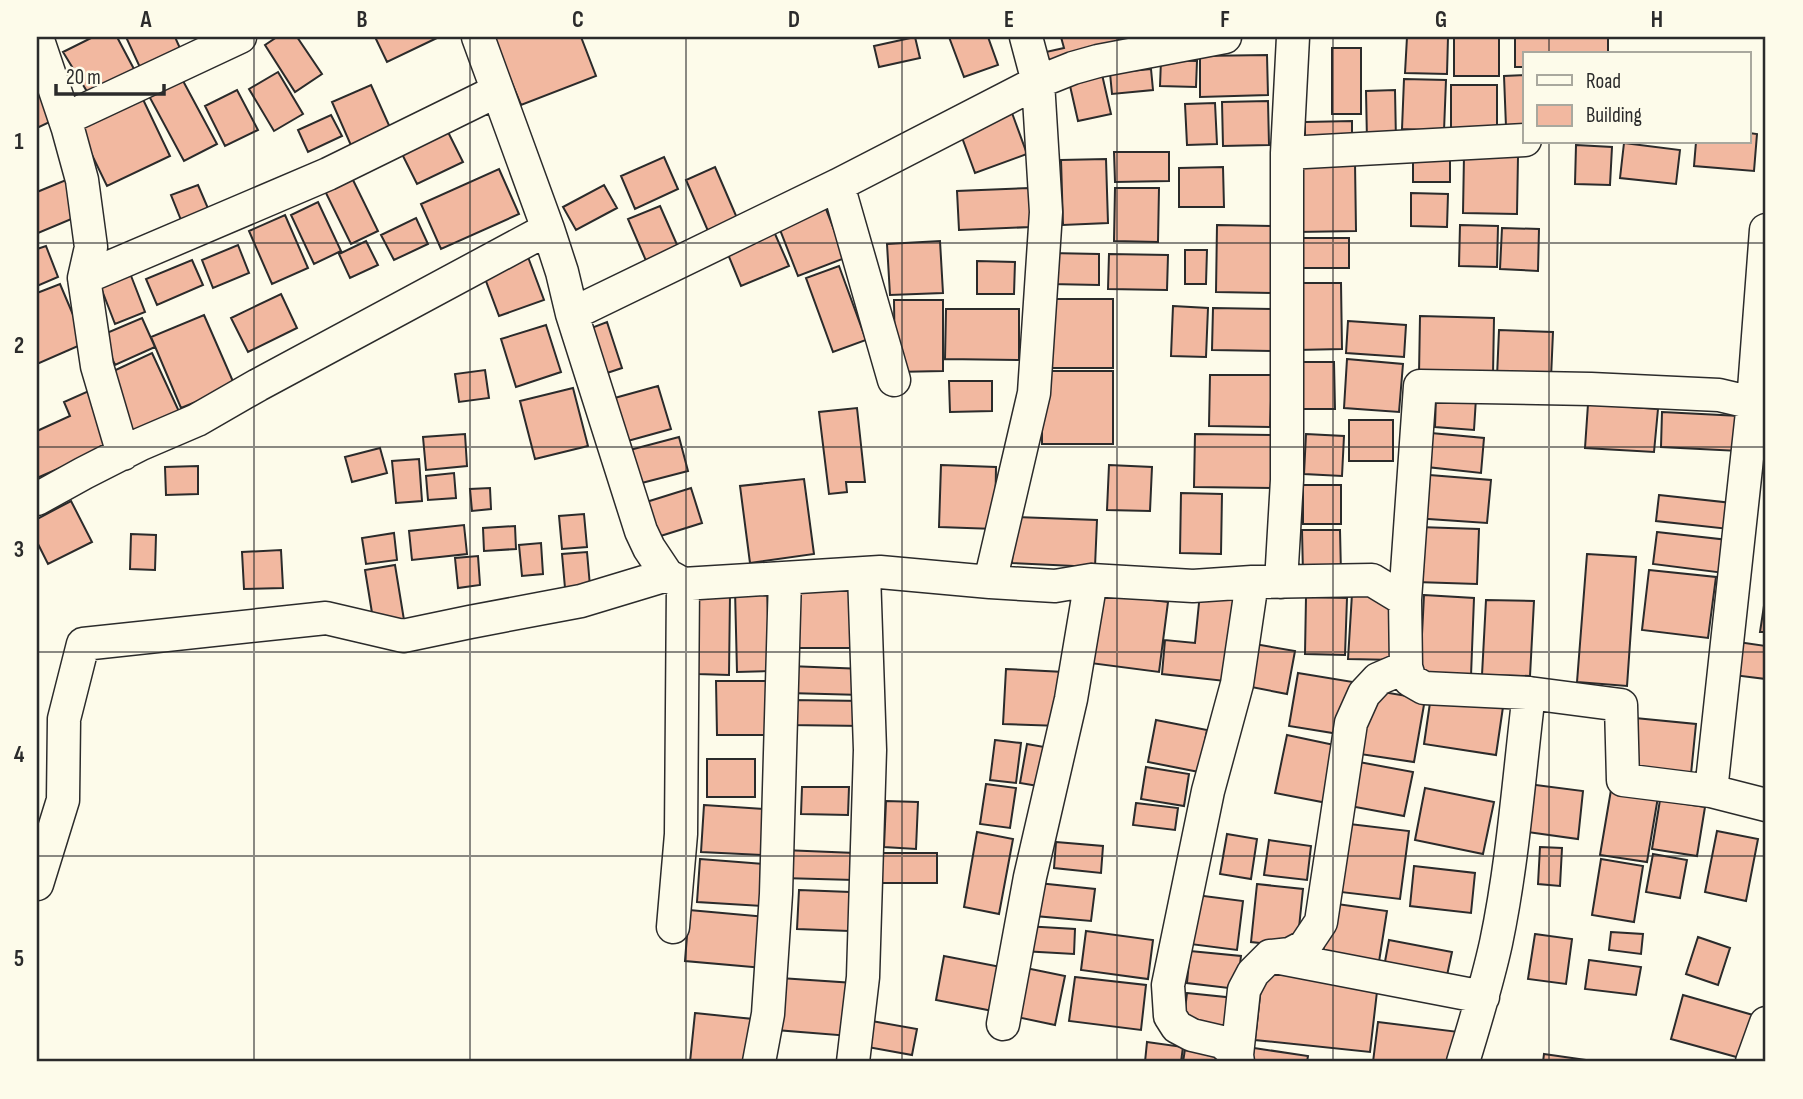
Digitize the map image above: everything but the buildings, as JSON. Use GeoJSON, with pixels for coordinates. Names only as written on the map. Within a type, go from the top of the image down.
{"type":"FeatureCollection","features":[{"type":"Feature","properties":{"kind":"street"},"geometry":{"type":"LineString","coordinates":[[37,37],[82,180],[90,247],[84,278],[97,366],[123,454]]}},
{"type":"Feature","properties":{"kind":"street"},"geometry":{"type":"LineString","coordinates":[[65,119],[240,37]]}},
{"type":"Feature","properties":{"kind":"street"},"geometry":{"type":"LineString","coordinates":[[478,37],[548,229],[641,531],[649,548],[675,579],[681,834],[673,927]]}},
{"type":"Feature","properties":{"kind":"street"},"geometry":{"type":"LineString","coordinates":[[990,582],[1034,393],[1046,212],[1038,82],[1026,37]]}},
{"type":"Feature","properties":{"kind":"street"},"geometry":{"type":"LineString","coordinates":[[572,314],[702,253],[1038,82],[1098,61],[1225,37]]}},
{"type":"Feature","properties":{"kind":"street"},"geometry":{"type":"LineString","coordinates":[[1237,1059],[1222,1042],[1192,1035],[1177,1027],[1170,1016],[1168,985],[1208,792],[1266,582],[1286,480],[1287,153],[1293,37]]}},
{"type":"Feature","properties":{"kind":"street"},"geometry":{"type":"LineString","coordinates":[[84,278],[328,174],[497,91]]}},
{"type":"Feature","properties":{"kind":"street"},"geometry":{"type":"LineString","coordinates":[[1287,153],[1523,140]]}},
{"type":"Feature","properties":{"kind":"street"},"geometry":{"type":"LineString","coordinates":[[838,185],[894,380]]}},
{"type":"Feature","properties":{"kind":"street"},"geometry":{"type":"LineString","coordinates":[[37,499],[123,454],[197,420],[548,229]]}},
{"type":"Feature","properties":{"kind":"street"},"geometry":{"type":"LineString","coordinates":[[1711,792],[1760,404],[1766,230]]}},
{"type":"Feature","properties":{"kind":"street"},"geometry":{"type":"LineString","coordinates":[[1760,404],[1719,394],[1420,386],[1405,600],[1406,667],[1410,680],[1424,688],[1529,693],[1621,705],[1623,779],[1711,792],[1766,805]]}},
{"type":"Feature","properties":{"kind":"street"},"geometry":{"type":"LineString","coordinates":[[37,884],[64,719],[83,644],[326,618],[403,636],[581,601],[675,579],[785,578],[880,572],[1055,586],[1091,580],[1192,586],[1372,580],[1405,600]]}},
{"type":"Feature","properties":{"kind":"street"},"geometry":{"type":"LineString","coordinates":[[853,1062],[863,977],[870,750],[863,573]]}},
{"type":"Feature","properties":{"kind":"street"},"geometry":{"type":"LineString","coordinates":[[759,1062],[768,1014],[776,894],[785,578]]}},
{"type":"Feature","properties":{"kind":"street"},"geometry":{"type":"LineString","coordinates":[[1003,1024],[1030,877],[1071,699],[1091,580]]}},
{"type":"Feature","properties":{"kind":"street"},"geometry":{"type":"LineString","coordinates":[[1237,1059],[1244,990],[1253,973],[1270,956],[1290,954],[1305,946],[1321,922],[1351,723],[1364,694],[1378,679],[1406,667]]}},
{"type":"Feature","properties":{"kind":"street"},"geometry":{"type":"LineString","coordinates":[[1463,1062],[1496,942],[1529,693]]}},
{"type":"Feature","properties":{"kind":"street"},"geometry":{"type":"LineString","coordinates":[[1270,956],[1483,997]]}},
{"type":"Feature","properties":{"kind":"street"},"geometry":{"type":"LineString","coordinates":[[1752,1062],[1766,1023]]}}]}
